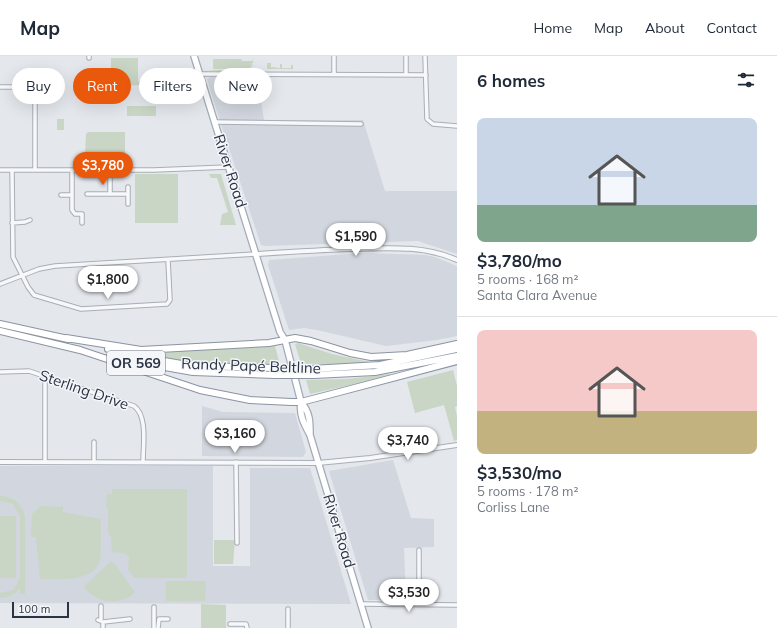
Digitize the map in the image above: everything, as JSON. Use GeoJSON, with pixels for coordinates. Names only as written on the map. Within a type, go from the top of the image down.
{"type":"FeatureCollection","features":[{"type":"Feature","properties":{"kind":"highway","name":"Randy Papé Beltline"},"geometry":{"type":"LineString","coordinates":[[0,324],[66,338],[135,356],[193,366],[311,369],[380,364],[457,349]]}},
{"type":"Feature","properties":{"kind":"highway","name":"Randy Papé Beltline"},"geometry":{"type":"LineString","coordinates":[[0,331],[165,368],[212,373],[314,375],[374,372],[457,356]]}},
{"type":"Feature","properties":{"kind":"highway"},"geometry":{"type":"LineString","coordinates":[[66,338],[141,350],[269,343],[302,339],[350,353],[371,357],[407,355],[457,344]]}},
{"type":"Feature","properties":{"kind":"highway"},"geometry":{"type":"LineString","coordinates":[[77,349],[200,390],[250,400],[301,402],[457,361]]}},
{"type":"Feature","properties":{"kind":"main road","name":"River Road"},"geometry":{"type":"LineString","coordinates":[[194,56],[198,68]]}},
{"type":"Feature","properties":{"kind":"main road","name":"River Road"},"geometry":{"type":"LineString","coordinates":[[206,95],[266,286],[283,329],[284,340],[301,402],[300,410],[303,423],[310,435],[368,628]]}},
{"type":"Feature","properties":{"kind":"street"},"geometry":{"type":"LineString","coordinates":[[334,56],[334,74]]}},
{"type":"Feature","properties":{"kind":"street"},"geometry":{"type":"LineString","coordinates":[[406,56],[406,75]]}},
{"type":"Feature","properties":{"kind":"street"},"geometry":{"type":"LineString","coordinates":[[426,56],[428,120],[434,124],[457,126]]}},
{"type":"Feature","properties":{"kind":"street"},"geometry":{"type":"LineString","coordinates":[[206,74],[426,75]]}},
{"type":"Feature","properties":{"kind":"street"},"geometry":{"type":"LineString","coordinates":[[0,87],[27,87],[34,90],[35,170]]}},
{"type":"Feature","properties":{"kind":"street"},"geometry":{"type":"LineString","coordinates":[[214,122],[361,124]]}},
{"type":"Feature","properties":{"kind":"street"},"geometry":{"type":"LineString","coordinates":[[0,170],[228,168]]}},
{"type":"Feature","properties":{"kind":"street"},"geometry":{"type":"LineString","coordinates":[[12,170],[13,257],[30,290],[37,296],[79,309],[165,305],[170,300],[168,260]]}},
{"type":"Feature","properties":{"kind":"street"},"geometry":{"type":"LineString","coordinates":[[72,170],[72,211],[76,214],[82,214],[82,223]]}},
{"type":"Feature","properties":{"kind":"street"},"geometry":{"type":"LineString","coordinates":[[110,170],[110,194]]}},
{"type":"Feature","properties":{"kind":"street"},"geometry":{"type":"LineString","coordinates":[[128,188],[128,204]]}},
{"type":"Feature","properties":{"kind":"street"},"geometry":{"type":"LineString","coordinates":[[87,194],[128,194]]}},
{"type":"Feature","properties":{"kind":"street"},"geometry":{"type":"LineString","coordinates":[[61,195],[72,195]]}},
{"type":"Feature","properties":{"kind":"street"},"geometry":{"type":"LineString","coordinates":[[12,223],[30,220]]}},
{"type":"Feature","properties":{"kind":"street"},"geometry":{"type":"LineString","coordinates":[[0,284],[39,269],[55,266],[324,250],[406,248],[433,252],[457,260]]}},
{"type":"Feature","properties":{"kind":"street","name":"Sterling Drive"},"geometry":{"type":"LineString","coordinates":[[0,372],[22,370],[45,376],[138,409],[142,418],[143,462]]}},
{"type":"Feature","properties":{"kind":"street"},"geometry":{"type":"LineString","coordinates":[[45,376],[45,462]]}},
{"type":"Feature","properties":{"kind":"street"},"geometry":{"type":"LineString","coordinates":[[94,442],[94,462]]}},
{"type":"Feature","properties":{"kind":"street"},"geometry":{"type":"LineString","coordinates":[[0,462],[318,463],[370,458],[457,445]]}},
{"type":"Feature","properties":{"kind":"street"},"geometry":{"type":"LineString","coordinates":[[236,462],[237,543]]}},
{"type":"Feature","properties":{"kind":"street"},"geometry":{"type":"LineString","coordinates":[[419,550],[419,605]]}},
{"type":"Feature","properties":{"kind":"street"},"geometry":{"type":"LineString","coordinates":[[360,604],[457,605]]}},
{"type":"Feature","properties":{"kind":"street"},"geometry":{"type":"LineString","coordinates":[[101,606],[101,621],[103,628]]}},
{"type":"Feature","properties":{"kind":"street"},"geometry":{"type":"LineString","coordinates":[[154,607],[154,628]]}},
{"type":"Feature","properties":{"kind":"street"},"geometry":{"type":"LineString","coordinates":[[288,609],[288,628]]}},
{"type":"Feature","properties":{"kind":"street"},"geometry":{"type":"LineString","coordinates":[[101,621],[130,619]]}},
{"type":"Feature","properties":{"kind":"street"},"geometry":{"type":"LineString","coordinates":[[158,628],[159,619],[168,619]]}},
{"type":"Feature","properties":{"kind":"street"},"geometry":{"type":"LineString","coordinates":[[230,624],[246,624],[247,628]]}},
{"type":"Feature","properties":{"kind":"shaded area"},"geometry":{"type":"Polygon","coordinates":[[[214,75],[214,102],[207,79],[214,75]]]}},
{"type":"Feature","properties":{"kind":"shaded area"},"geometry":{"type":"Polygon","coordinates":[[[214,104],[262,104],[264,120],[363,120],[385,191],[457,191],[457,254],[418,241],[261,245],[214,104]]]}},
{"type":"Feature","properties":{"kind":"shaded area"},"geometry":{"type":"Polygon","coordinates":[[[362,253],[425,255],[435,257],[457,266],[457,336],[386,346],[317,330],[304,328],[289,330],[268,265],[269,260],[362,253]]]}},
{"type":"Feature","properties":{"kind":"shaded area"},"geometry":{"type":"Polygon","coordinates":[[[202,406],[223,412],[295,413],[306,452],[303,457],[202,456],[202,406]]]}},
{"type":"Feature","properties":{"kind":"shaded area"},"geometry":{"type":"Polygon","coordinates":[[[393,460],[411,518],[434,519],[434,547],[404,548],[406,600],[368,600],[329,471],[393,460]]]}},
{"type":"Feature","properties":{"kind":"shaded area"},"geometry":{"type":"Polygon","coordinates":[[[0,466],[213,466],[213,566],[250,566],[250,468],[310,468],[351,604],[0,603],[0,466]]]}},
{"type":"Feature","properties":{"kind":"green space"},"geometry":{"type":"Polygon","coordinates":[[[111,58],[138,58],[139,85],[131,85],[131,68],[111,68],[111,58]]]}},
{"type":"Feature","properties":{"kind":"green space"},"geometry":{"type":"Polygon","coordinates":[[[213,59],[241,59],[242,61],[252,61],[253,59],[253,63],[250,64],[253,65],[250,68],[213,69],[213,59]]]}},
{"type":"Feature","properties":{"kind":"green space"},"geometry":{"type":"Polygon","coordinates":[[[267,63],[271,63],[271,67],[280,68],[280,64],[282,64],[282,68],[291,68],[291,65],[293,65],[293,69],[267,68],[267,63]]]}},
{"type":"Feature","properties":{"kind":"green space"},"geometry":{"type":"Polygon","coordinates":[[[127,106],[156,106],[156,116],[127,116],[127,106]]]}},
{"type":"Feature","properties":{"kind":"green space"},"geometry":{"type":"Polygon","coordinates":[[[57,119],[64,119],[64,130],[57,130],[57,119]]]}},
{"type":"Feature","properties":{"kind":"green space"},"geometry":{"type":"Polygon","coordinates":[[[88,132],[125,132],[125,155],[122,156],[122,167],[88,167],[85,156],[86,134],[88,132]]]}},
{"type":"Feature","properties":{"kind":"green space"},"geometry":{"type":"Polygon","coordinates":[[[135,174],[178,174],[178,223],[135,223],[135,174]]]}},
{"type":"Feature","properties":{"kind":"green space"},"geometry":{"type":"Polygon","coordinates":[[[209,174],[221,174],[236,225],[220,225],[222,214],[228,212],[217,178],[211,178],[209,174]]]}},
{"type":"Feature","properties":{"kind":"green space"},"geometry":{"type":"Polygon","coordinates":[[[298,343],[332,354],[369,362],[356,364],[301,364],[295,344],[298,343]]]}},
{"type":"Feature","properties":{"kind":"green space"},"geometry":{"type":"Polygon","coordinates":[[[275,346],[280,365],[192,362],[143,355],[143,353],[275,346]]]}},
{"type":"Feature","properties":{"kind":"green space"},"geometry":{"type":"Polygon","coordinates":[[[453,370],[457,386],[457,406],[455,407],[457,416],[457,440],[454,441],[444,405],[415,413],[407,382],[453,370]]]}},
{"type":"Feature","properties":{"kind":"green space"},"geometry":{"type":"Polygon","coordinates":[[[390,374],[390,376],[310,394],[306,380],[347,379],[390,374]]]}},
{"type":"Feature","properties":{"kind":"green space"},"geometry":{"type":"Polygon","coordinates":[[[112,489],[187,489],[187,576],[185,578],[135,578],[128,570],[129,557],[124,553],[112,552],[111,537],[108,533],[108,508],[106,507],[107,494],[112,494],[112,489]]]}},
{"type":"Feature","properties":{"kind":"green space"},"geometry":{"type":"Polygon","coordinates":[[[0,496],[5,496],[14,500],[23,510],[25,519],[25,594],[20,594],[20,589],[11,596],[0,598],[0,593],[13,590],[20,578],[20,516],[13,504],[0,501],[0,496]]]}},
{"type":"Feature","properties":{"kind":"green space"},"geometry":{"type":"Polygon","coordinates":[[[41,506],[63,507],[63,512],[101,519],[100,560],[97,567],[91,573],[74,578],[40,579],[36,537],[31,537],[32,514],[41,506]]]}},
{"type":"Feature","properties":{"kind":"green space"},"geometry":{"type":"Polygon","coordinates":[[[0,516],[16,516],[16,578],[0,578],[0,516]]]}},
{"type":"Feature","properties":{"kind":"green space"},"geometry":{"type":"Polygon","coordinates":[[[214,540],[235,540],[233,564],[214,564],[214,540]]]}},
{"type":"Feature","properties":{"kind":"green space"},"geometry":{"type":"Polygon","coordinates":[[[110,562],[114,563],[135,592],[122,600],[101,600],[95,597],[84,587],[110,562]]]}},
{"type":"Feature","properties":{"kind":"green space"},"geometry":{"type":"Polygon","coordinates":[[[166,581],[206,581],[205,601],[166,601],[166,581]]]}},
{"type":"Feature","properties":{"kind":"green space"},"geometry":{"type":"Polygon","coordinates":[[[201,604],[226,605],[226,628],[201,628],[201,604]]]}}]}
